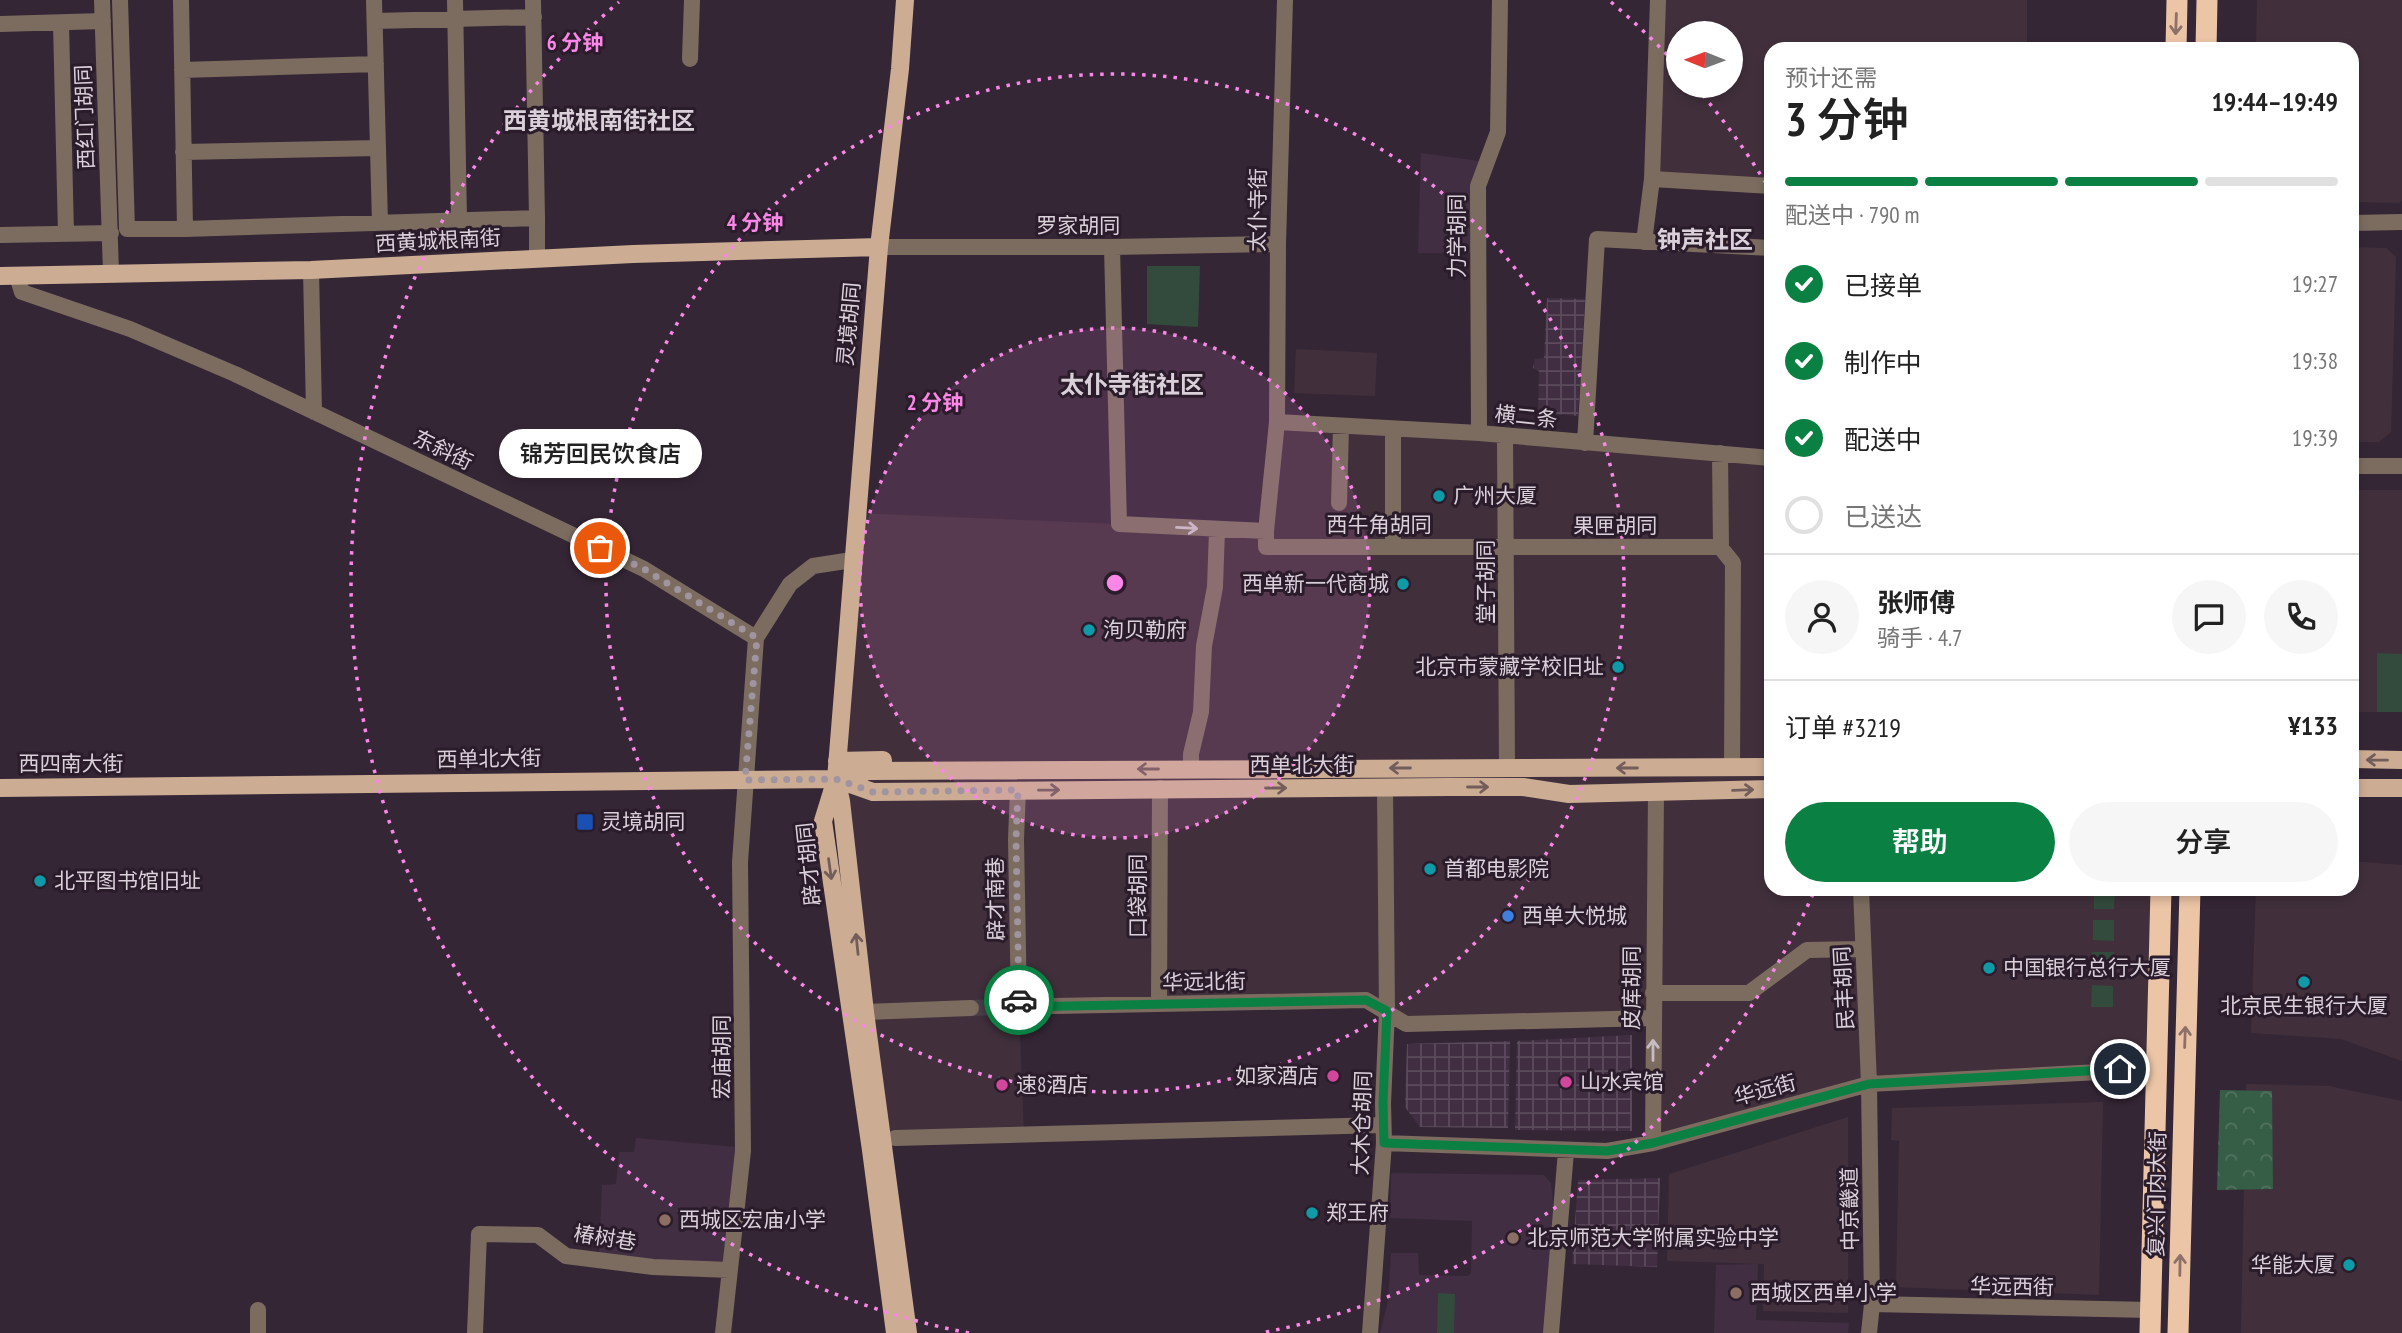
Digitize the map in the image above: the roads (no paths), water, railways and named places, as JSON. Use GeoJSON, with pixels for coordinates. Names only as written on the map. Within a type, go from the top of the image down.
{"type":"FeatureCollection","features":[{"type":"Feature","properties":{"kind":"highway"},"geometry":{"type":"LineString","coordinates":[[2176,42],[2177,0]]}},
{"type":"Feature","properties":{"kind":"highway"},"geometry":{"type":"LineString","coordinates":[[2206,42],[2207,0]]}},
{"type":"Feature","properties":{"kind":"highway","name":"复兴门内大街"},"geometry":{"type":"LineString","coordinates":[[2150,1333],[2161,896]]}},
{"type":"Feature","properties":{"kind":"highway","name":"复兴门内大街"},"geometry":{"type":"LineString","coordinates":[[2178,1333],[2190,896]]}},
{"type":"Feature","properties":{"kind":"main road","name":"灵境胡同"},"geometry":{"type":"LineString","coordinates":[[836,770],[879,247],[900,69],[905,0]]}},
{"type":"Feature","properties":{"kind":"main road","name":"西黄城根南街"},"geometry":{"type":"LineString","coordinates":[[9,276],[311,270],[879,247]]}},
{"type":"Feature","properties":{"kind":"main road"},"geometry":{"type":"LineString","coordinates":[[2359,759],[2402,760]]}},
{"type":"Feature","properties":{"kind":"main road","name":"西单北大街"},"geometry":{"type":"LineString","coordinates":[[142,786],[745,780],[836,770],[1764,767]]}},
{"type":"Feature","properties":{"kind":"main road","name":"西单北大街"},"geometry":{"type":"LineString","coordinates":[[836,770],[873,792],[1523,787],[1569,794],[1764,789]]}},
{"type":"Feature","properties":{"kind":"main road","name":"辟才胡同"},"geometry":{"type":"LineString","coordinates":[[836,770],[908,1333]]}},
{"type":"Feature","properties":{"kind":"main road","name":"辟才胡同"},"geometry":{"type":"LineString","coordinates":[[836,770],[823,821],[868,1124],[895,1333]]}},
{"type":"Feature","properties":{"kind":"main road","name":"西四南大街"},"geometry":{"type":"LineString","coordinates":[[0,788],[142,786]]}},
{"type":"Feature","properties":{"kind":"main road"},"geometry":{"type":"LineString","coordinates":[[2359,788],[2402,788]]}},
{"type":"Feature","properties":{"kind":"street","name":"西红门胡同"},"geometry":{"type":"LineString","coordinates":[[102,0],[111,273]]}},
{"type":"Feature","properties":{"kind":"street"},"geometry":{"type":"LineString","coordinates":[[120,0],[127,229],[537,218]]}},
{"type":"Feature","properties":{"kind":"street"},"geometry":{"type":"LineString","coordinates":[[181,0],[186,229]]}},
{"type":"Feature","properties":{"kind":"street"},"geometry":{"type":"LineString","coordinates":[[374,0],[380,223]]}},
{"type":"Feature","properties":{"kind":"street"},"geometry":{"type":"LineString","coordinates":[[455,0],[459,220]]}},
{"type":"Feature","properties":{"kind":"street"},"geometry":{"type":"LineString","coordinates":[[533,0],[537,259]]}},
{"type":"Feature","properties":{"kind":"street"},"geometry":{"type":"LineString","coordinates":[[690,59],[692,0]]}},
{"type":"Feature","properties":{"kind":"street","name":"太仆寺街"},"geometry":{"type":"LineString","coordinates":[[1266,531],[1277,422],[1278,244],[1285,0]]}},
{"type":"Feature","properties":{"kind":"street","name":"力学胡同"},"geometry":{"type":"LineString","coordinates":[[1479,433],[1478,186],[1498,132],[1500,0]]}},
{"type":"Feature","properties":{"kind":"street"},"geometry":{"type":"LineString","coordinates":[[1644,242],[1652,179],[1658,0]]}},
{"type":"Feature","properties":{"kind":"street"},"geometry":{"type":"LineString","coordinates":[[375,22],[534,17]]}},
{"type":"Feature","properties":{"kind":"street"},"geometry":{"type":"LineString","coordinates":[[0,24],[103,20]]}},
{"type":"Feature","properties":{"kind":"street"},"geometry":{"type":"LineString","coordinates":[[61,23],[66,234]]}},
{"type":"Feature","properties":{"kind":"street"},"geometry":{"type":"LineString","coordinates":[[182,70],[376,64]]}},
{"type":"Feature","properties":{"kind":"street"},"geometry":{"type":"LineString","coordinates":[[183,152],[378,148]]}},
{"type":"Feature","properties":{"kind":"street"},"geometry":{"type":"LineString","coordinates":[[1652,179],[1764,186]]}},
{"type":"Feature","properties":{"kind":"street"},"geometry":{"type":"LineString","coordinates":[[2359,223],[2402,222]]}},
{"type":"Feature","properties":{"kind":"street"},"geometry":{"type":"LineString","coordinates":[[0,235],[111,233]]}},
{"type":"Feature","properties":{"kind":"street"},"geometry":{"type":"LineString","coordinates":[[1585,443],[1597,239],[1764,248]]}},
{"type":"Feature","properties":{"kind":"street","name":"罗家胡同"},"geometry":{"type":"LineString","coordinates":[[879,247],[1278,244]]}},
{"type":"Feature","properties":{"kind":"street"},"geometry":{"type":"LineString","coordinates":[[1112,247],[1119,524],[1266,531]]}},
{"type":"Feature","properties":{"kind":"street"},"geometry":{"type":"LineString","coordinates":[[311,270],[314,412]]}},
{"type":"Feature","properties":{"kind":"street","name":"东斜街"},"geometry":{"type":"LineString","coordinates":[[9,276],[22,292],[130,330],[235,374],[644,569],[757,638]]}},
{"type":"Feature","properties":{"kind":"street","name":"横二条"},"geometry":{"type":"LineString","coordinates":[[1277,422],[1479,433],[1764,456]]}},
{"type":"Feature","properties":{"kind":"street"},"geometry":{"type":"LineString","coordinates":[[1339,503],[1341,426]]}},
{"type":"Feature","properties":{"kind":"street"},"geometry":{"type":"LineString","coordinates":[[1393,429],[1393,544]]}},
{"type":"Feature","properties":{"kind":"street","name":"堂子胡同"},"geometry":{"type":"LineString","coordinates":[[1505,437],[1507,768]]}},
{"type":"Feature","properties":{"kind":"street"},"geometry":{"type":"LineString","coordinates":[[1720,453],[1721,547],[1733,563],[1732,768]]}},
{"type":"Feature","properties":{"kind":"street"},"geometry":{"type":"LineString","coordinates":[[2359,466],[2402,466]]}},
{"type":"Feature","properties":{"kind":"street"},"geometry":{"type":"LineString","coordinates":[[1191,769],[1191,754],[1201,712],[1204,646],[1215,587],[1217,530]]}},
{"type":"Feature","properties":{"kind":"street","name":"西牛角胡同"},"geometry":{"type":"LineString","coordinates":[[1266,531],[1266,547],[1507,546]]}},
{"type":"Feature","properties":{"kind":"street","name":"果匣胡同"},"geometry":{"type":"LineString","coordinates":[[1507,546],[1721,547]]}},
{"type":"Feature","properties":{"kind":"street"},"geometry":{"type":"LineString","coordinates":[[745,780],[757,638],[790,584],[813,566],[852,560]]}},
{"type":"Feature","properties":{"kind":"street","name":"宏庙胡同"},"geometry":{"type":"LineString","coordinates":[[723,1333],[743,1151],[740,862],[745,780]]}},
{"type":"Feature","properties":{"kind":"street","name":"口袋胡同"},"geometry":{"type":"LineString","coordinates":[[1159,1004],[1160,788]]}},
{"type":"Feature","properties":{"kind":"street","name":"大木仓胡同"},"geometry":{"type":"LineString","coordinates":[[1370,1333],[1384,1143],[1387,1011],[1385,788]]}},
{"type":"Feature","properties":{"kind":"street","name":"辟才南巷"},"geometry":{"type":"LineString","coordinates":[[1014,1007],[1018,790]]}},
{"type":"Feature","properties":{"kind":"street","name":"皮库胡同"},"geometry":{"type":"LineString","coordinates":[[1653,1143],[1656,792]]}},
{"type":"Feature","properties":{"kind":"street","name":"民丰胡同"},"geometry":{"type":"LineString","coordinates":[[1861,896],[1869,1084]]}},
{"type":"Feature","properties":{"kind":"street"},"geometry":{"type":"LineString","coordinates":[[1653,993],[1749,993],[1807,950],[1863,949]]}},
{"type":"Feature","properties":{"kind":"street","name":"华远北街"},"geometry":{"type":"LineString","coordinates":[[1014,1007],[1366,1000],[1406,1024],[1653,1018]]}},
{"type":"Feature","properties":{"kind":"street"},"geometry":{"type":"LineString","coordinates":[[865,1012],[971,1008]]}},
{"type":"Feature","properties":{"kind":"street","name":"华远街"},"geometry":{"type":"LineString","coordinates":[[1384,1143],[1607,1151],[1653,1143],[1869,1084],[2158,1069]]}},
{"type":"Feature","properties":{"kind":"street","name":"中京畿道"},"geometry":{"type":"LineString","coordinates":[[1869,1084],[1872,1304],[1869,1333]]}},
{"type":"Feature","properties":{"kind":"street"},"geometry":{"type":"LineString","coordinates":[[895,1138],[1383,1125]]}},
{"type":"Feature","properties":{"kind":"street"},"geometry":{"type":"LineString","coordinates":[[1551,1333],[1566,1151]]}},
{"type":"Feature","properties":{"kind":"street","name":"椿树巷"},"geometry":{"type":"LineString","coordinates":[[475,1333],[479,1234],[538,1235],[566,1256],[653,1267],[730,1270]]}},
{"type":"Feature","properties":{"kind":"street","name":"华远西街"},"geometry":{"type":"LineString","coordinates":[[1872,1304],[2151,1310]]}},
{"type":"Feature","properties":{"kind":"street"},"geometry":{"type":"LineString","coordinates":[[258,1310],[258,1333]]}},
{"type":"Feature","properties":{"kind":"tunnel"},"geometry":{"type":"LineString","coordinates":[[971,1008],[1009,1007]]}},
{"type":"Feature","properties":{"kind":"place","name":"广州大厦"},"geometry":{"type":"Point","coordinates":[1439,496]}},
{"type":"Feature","properties":{"kind":"place","name":"锦芳回民饮食店"},"geometry":{"type":"Point","coordinates":[600,548]}},
{"type":"Feature","properties":{"kind":"place","name":"西单新一代商城"},"geometry":{"type":"Point","coordinates":[1403,584]}},
{"type":"Feature","properties":{"kind":"place","name":"洵贝勒府"},"geometry":{"type":"Point","coordinates":[1089,630]}},
{"type":"Feature","properties":{"kind":"place","name":"北京市蒙藏学校旧址"},"geometry":{"type":"Point","coordinates":[1618,667]}},
{"type":"Feature","properties":{"kind":"place","name":"灵境胡同"},"geometry":{"type":"Point","coordinates":[585,822]}},
{"type":"Feature","properties":{"kind":"place","name":"首都电影院"},"geometry":{"type":"Point","coordinates":[1430,869]}},
{"type":"Feature","properties":{"kind":"place","name":"北平图书馆旧址"},"geometry":{"type":"Point","coordinates":[40,881]}},
{"type":"Feature","properties":{"kind":"place","name":"西单大悦城"},"geometry":{"type":"Point","coordinates":[1508,916]}},
{"type":"Feature","properties":{"kind":"place","name":"中国银行总行大厦"},"geometry":{"type":"Point","coordinates":[1989,968]}},
{"type":"Feature","properties":{"kind":"place","name":"北京民生银行大厦"},"geometry":{"type":"Point","coordinates":[2304,982]}},
{"type":"Feature","properties":{"kind":"place","name":"如家酒店"},"geometry":{"type":"Point","coordinates":[1333,1076]}},
{"type":"Feature","properties":{"kind":"place","name":"山水宾馆"},"geometry":{"type":"Point","coordinates":[1566,1082]}},
{"type":"Feature","properties":{"kind":"place","name":"速8酒店"},"geometry":{"type":"Point","coordinates":[1002,1085]}},
{"type":"Feature","properties":{"kind":"place","name":"郑王府"},"geometry":{"type":"Point","coordinates":[1312,1213]}},
{"type":"Feature","properties":{"kind":"place","name":"西城区宏庙小学"},"geometry":{"type":"Point","coordinates":[665,1220]}},
{"type":"Feature","properties":{"kind":"place","name":"北京师范大学附属实验中学"},"geometry":{"type":"Point","coordinates":[1513,1238]}},
{"type":"Feature","properties":{"kind":"place","name":"华能大厦"},"geometry":{"type":"Point","coordinates":[2349,1265]}},
{"type":"Feature","properties":{"kind":"place","name":"西城区西单小学"},"geometry":{"type":"Point","coordinates":[1736,1293]}},
{"type":"Feature","properties":{"kind":"district","name":"西黄城根南街社区"},"geometry":{"type":"Point","coordinates":[599,121]}},
{"type":"Feature","properties":{"kind":"district","name":"钟声社区"},"geometry":{"type":"Point","coordinates":[1705,240]}},
{"type":"Feature","properties":{"kind":"district","name":"太仆寺街社区"},"geometry":{"type":"Point","coordinates":[1132,385]}}]}
